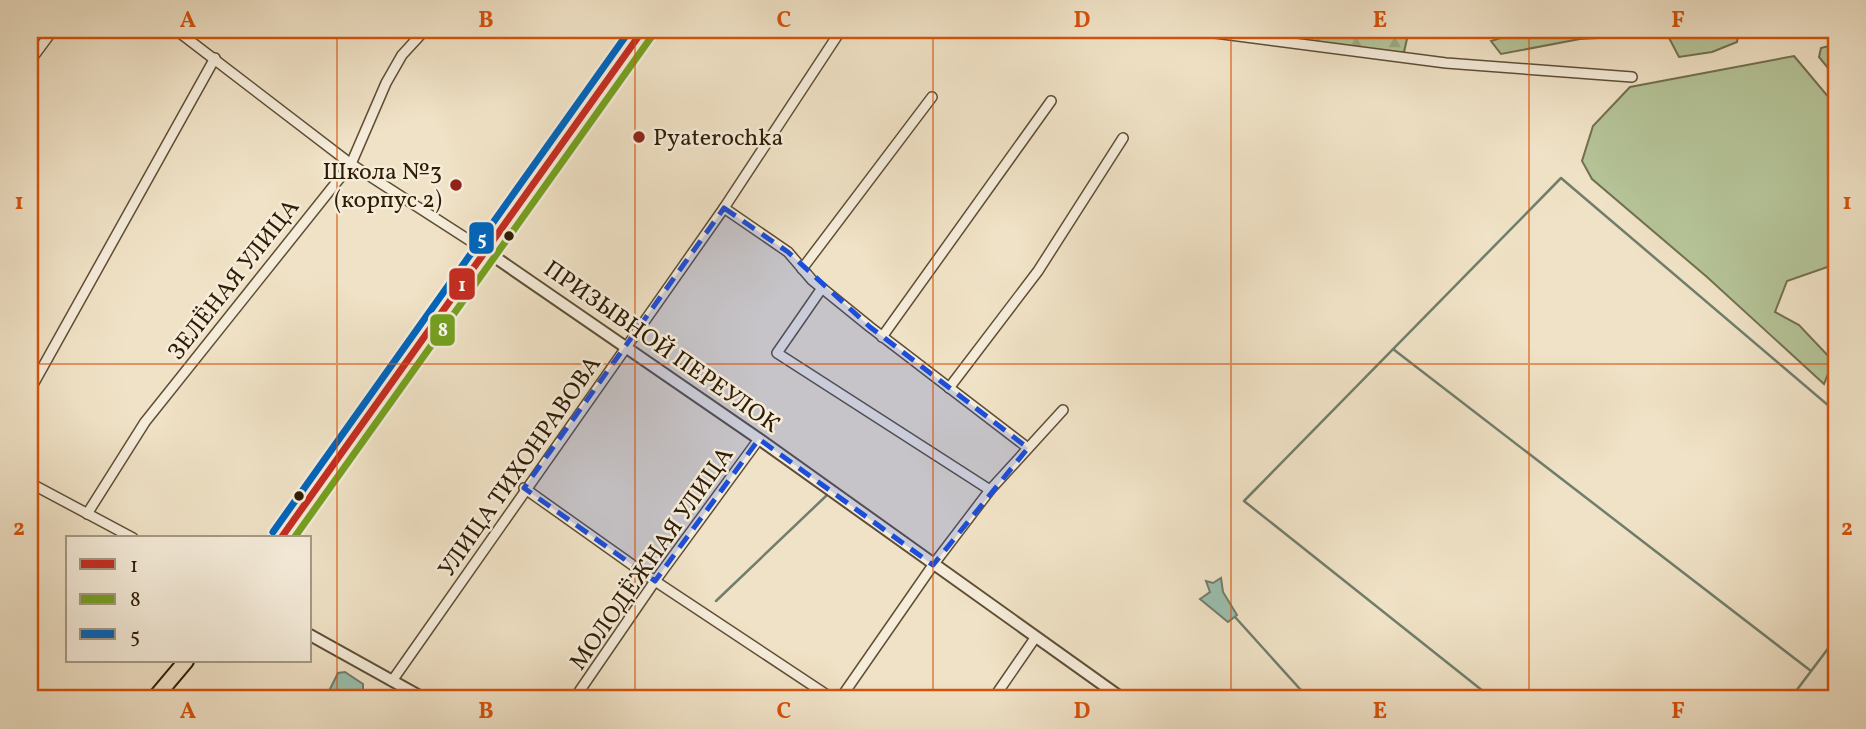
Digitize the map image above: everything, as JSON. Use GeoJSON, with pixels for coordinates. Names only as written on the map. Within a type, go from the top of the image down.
{"type":"FeatureCollection","features":[{"type":"Feature","properties":{"kind":"main road"},"geometry":{"type":"LineString","coordinates":[[282,536],[643,30]]}},
{"type":"Feature","properties":{"kind":"main road"},"geometry":{"type":"LineString","coordinates":[[154,699],[185,662]]}},
{"type":"Feature","properties":{"kind":"street"},"geometry":{"type":"LineString","coordinates":[[30,61],[53,30]]}},
{"type":"Feature","properties":{"kind":"street","name":"ПРИЗЫВНОЙ ПЕРЕУЛОК"},"geometry":{"type":"LineString","coordinates":[[176,30],[351,164],[627,346],[1123,699]]}},
{"type":"Feature","properties":{"kind":"street","name":"ЗЕЛЁНАЯ УЛИЦА"},"geometry":{"type":"LineString","coordinates":[[87,514],[145,422],[351,164],[386,83],[402,55],[425,30]]}},
{"type":"Feature","properties":{"kind":"street","name":"УЛИЦА ТИХОНРАВОВА"},"geometry":{"type":"LineString","coordinates":[[392,681],[524,488],[724,208],[841,30]]}},
{"type":"Feature","properties":{"kind":"street"},"geometry":{"type":"LineString","coordinates":[[1192,30],[1446,63],[1632,77]]}},
{"type":"Feature","properties":{"kind":"street"},"geometry":{"type":"LineString","coordinates":[[30,390],[215,58]]}},
{"type":"Feature","properties":{"kind":"street"},"geometry":{"type":"LineString","coordinates":[[802,269],[932,97]]}},
{"type":"Feature","properties":{"kind":"street"},"geometry":{"type":"LineString","coordinates":[[882,337],[1051,101]]}},
{"type":"Feature","properties":{"kind":"street"},"geometry":{"type":"LineString","coordinates":[[948,388],[1038,271],[1123,138]]}},
{"type":"Feature","properties":{"kind":"street"},"geometry":{"type":"LineString","coordinates":[[724,208],[777,243],[822,288],[1028,448]]}},
{"type":"Feature","properties":{"kind":"street"},"geometry":{"type":"LineString","coordinates":[[822,288],[778,353],[990,490]]}},
{"type":"Feature","properties":{"kind":"street"},"geometry":{"type":"LineString","coordinates":[[840,699],[933,565],[990,490],[1063,410]]}},
{"type":"Feature","properties":{"kind":"street","name":"МОЛОДЁЖНАЯ УЛИЦА"},"geometry":{"type":"LineString","coordinates":[[574,699],[655,581],[759,439]]}},
{"type":"Feature","properties":{"kind":"street"},"geometry":{"type":"LineString","coordinates":[[30,483],[129,536]]}},
{"type":"Feature","properties":{"kind":"street"},"geometry":{"type":"LineString","coordinates":[[524,488],[655,581],[833,699]]}},
{"type":"Feature","properties":{"kind":"street"},"geometry":{"type":"LineString","coordinates":[[312,636],[425,699]]}},
{"type":"Feature","properties":{"kind":"street"},"geometry":{"type":"LineString","coordinates":[[993,699],[1035,638]]}},
{"type":"Feature","properties":{"kind":"highlighted area"},"geometry":{"type":"Polygon","coordinates":[[[724,208],[788,252],[870,327],[1028,448],[933,565],[759,439],[655,581],[524,488],[724,208]]]}},
{"type":"Feature","properties":{"kind":"green space"},"geometry":{"type":"Polygon","coordinates":[[[1222,30],[1409,30],[1404,52],[1395,53],[1222,30]]]}},
{"type":"Feature","properties":{"kind":"green space"},"geometry":{"type":"Polygon","coordinates":[[[1526,30],[1739,30],[1737,42],[1712,52],[1679,57],[1667,34],[1580,39],[1501,54],[1491,41],[1526,30]]]}},
{"type":"Feature","properties":{"kind":"green space"},"geometry":{"type":"Polygon","coordinates":[[[1836,44],[1836,78],[1819,57],[1821,48],[1836,44]]]}},
{"type":"Feature","properties":{"kind":"green space"},"geometry":{"type":"Polygon","coordinates":[[[1794,56],[1836,106],[1836,264],[1787,281],[1775,312],[1799,325],[1833,361],[1824,384],[1707,277],[1592,179],[1582,161],[1593,126],[1630,87],[1794,56]]]}},
{"type":"Feature","properties":{"kind":"shaded area"},"geometry":{"type":"Polygon","coordinates":[[[1221,578],[1223,592],[1237,615],[1228,622],[1200,599],[1210,592],[1206,581],[1213,583],[1221,578]]]}},
{"type":"Feature","properties":{"kind":"shaded area"},"geometry":{"type":"Polygon","coordinates":[[[345,672],[363,684],[363,691],[358,699],[325,699],[338,673],[345,672]]]}},
{"type":"Feature","properties":{"kind":"waterway"},"geometry":{"type":"LineString","coordinates":[[1493,699],[1244,501],[1561,178],[1836,412]]}},
{"type":"Feature","properties":{"kind":"waterway"},"geometry":{"type":"LineString","coordinates":[[1393,349],[1811,671]]}},
{"type":"Feature","properties":{"kind":"waterway"},"geometry":{"type":"LineString","coordinates":[[716,601],[826,496]]}},
{"type":"Feature","properties":{"kind":"waterway"},"geometry":{"type":"LineString","coordinates":[[1235,617],[1309,699]]}},
{"type":"Feature","properties":{"kind":"waterway"},"geometry":{"type":"LineString","coordinates":[[1790,699],[1836,638]]}},
{"type":"Feature","properties":{"kind":"transit line","name":"5"},"geometry":{"type":"LineString","coordinates":[[273,532],[630,30]]}},
{"type":"Feature","properties":{"kind":"transit line","name":"1"},"geometry":{"type":"LineString","coordinates":[[282,536],[643,30]]}},
{"type":"Feature","properties":{"kind":"transit line","name":"8"},"geometry":{"type":"LineString","coordinates":[[295,536],[652,36]]}},
{"type":"Feature","properties":{"kind":"place","name":"Pyaterochka"},"geometry":{"type":"Point","coordinates":[639,137]}},
{"type":"Feature","properties":{"kind":"place","name":"Школа №3 (корпус 2)"},"geometry":{"type":"Point","coordinates":[456,185]}}]}
